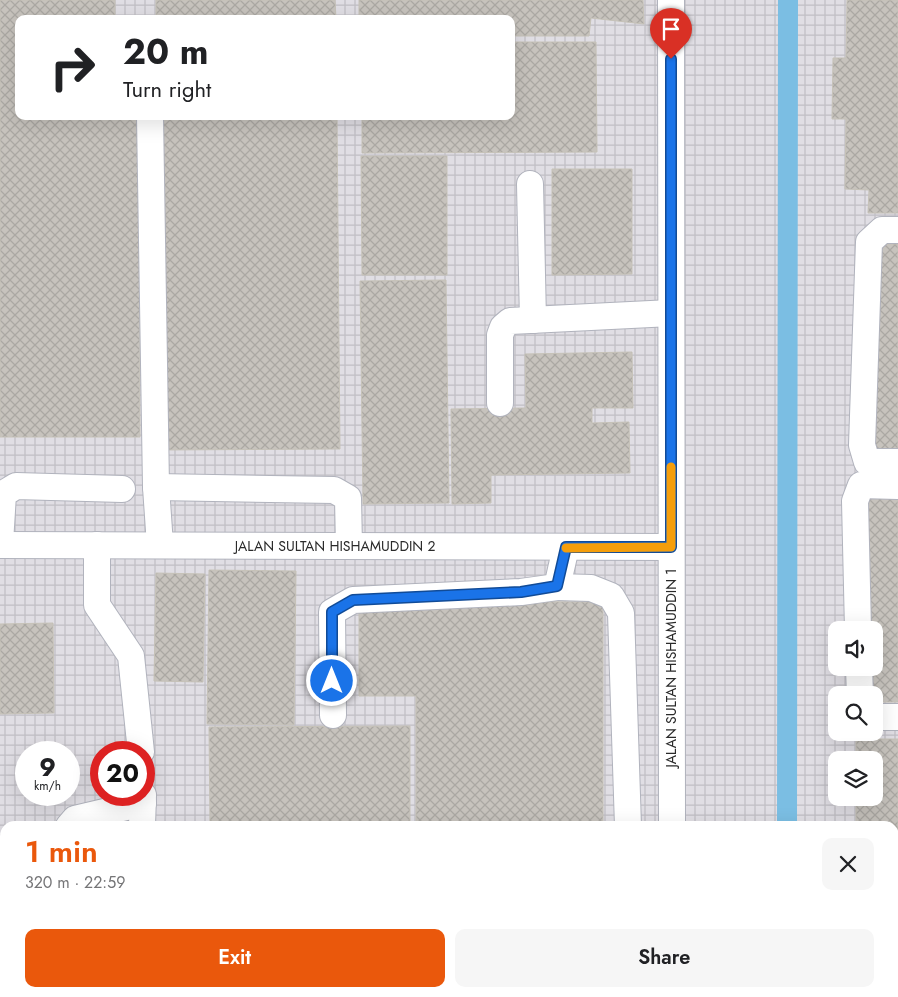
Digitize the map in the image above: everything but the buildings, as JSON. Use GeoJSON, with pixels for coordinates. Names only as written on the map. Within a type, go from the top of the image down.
{"type":"FeatureCollection","features":[{"type":"Feature","properties":{"kind":"street","name":"JALAN SULTAN HISHAMUDDIN 1"},"geometry":{"type":"LineString","coordinates":[[671,0],[672,821]]}},
{"type":"Feature","properties":{"kind":"street"},"geometry":{"type":"LineString","coordinates":[[150,120],[156,487],[160,545]]}},
{"type":"Feature","properties":{"kind":"street"},"geometry":{"type":"LineString","coordinates":[[530,184],[533,320]]}},
{"type":"Feature","properties":{"kind":"street"},"geometry":{"type":"LineString","coordinates":[[898,230],[882,230],[868,242],[862,446],[867,462],[898,462]]}},
{"type":"Feature","properties":{"kind":"street"},"geometry":{"type":"LineString","coordinates":[[500,403],[500,335],[503,327],[510,321],[671,313]]}},
{"type":"Feature","properties":{"kind":"street"},"geometry":{"type":"LineString","coordinates":[[858,621],[855,501],[861,485],[898,486]]}},
{"type":"Feature","properties":{"kind":"street"},"geometry":{"type":"LineString","coordinates":[[0,544],[3,494],[16,486],[122,489]]}},
{"type":"Feature","properties":{"kind":"street"},"geometry":{"type":"LineString","coordinates":[[156,487],[334,490],[348,498],[349,546]]}},
{"type":"Feature","properties":{"kind":"street","name":"JALAN SULTAN HISHAMUDDIN 2"},"geometry":{"type":"LineString","coordinates":[[0,544],[671,547]]}},
{"type":"Feature","properties":{"kind":"street"},"geometry":{"type":"LineString","coordinates":[[97,545],[97,605],[131,656],[140,741]]}},
{"type":"Feature","properties":{"kind":"street"},"geometry":{"type":"LineString","coordinates":[[557,586],[566,547]]}},
{"type":"Feature","properties":{"kind":"street"},"geometry":{"type":"LineString","coordinates":[[333,715],[332,612],[353,600],[521,592],[557,586],[591,588],[611,596],[621,613],[628,821]]}},
{"type":"Feature","properties":{"kind":"street"},"geometry":{"type":"LineString","coordinates":[[883,717],[898,717]]}},
{"type":"Feature","properties":{"kind":"street"},"geometry":{"type":"LineString","coordinates":[[73,821],[74,819],[143,808]]}},
{"type":"Feature","properties":{"kind":"shaded area"},"geometry":{"type":"Polygon","coordinates":[[[0,0],[898,0],[898,821],[0,821],[0,0]]]}},
{"type":"Feature","properties":{"kind":"waterway"},"geometry":{"type":"LineString","coordinates":[[787,821],[788,0]]}},
{"type":"Feature","properties":{"kind":"slow traffic"},"geometry":{"type":"LineString","coordinates":[[566,548],[671,547],[671,467]]}},
{"type":"Feature","properties":{"kind":"route"},"geometry":{"type":"LineString","coordinates":[[332,681],[332,612],[353,600],[539,590],[557,586],[566,547],[671,547],[671,59]]}}]}
